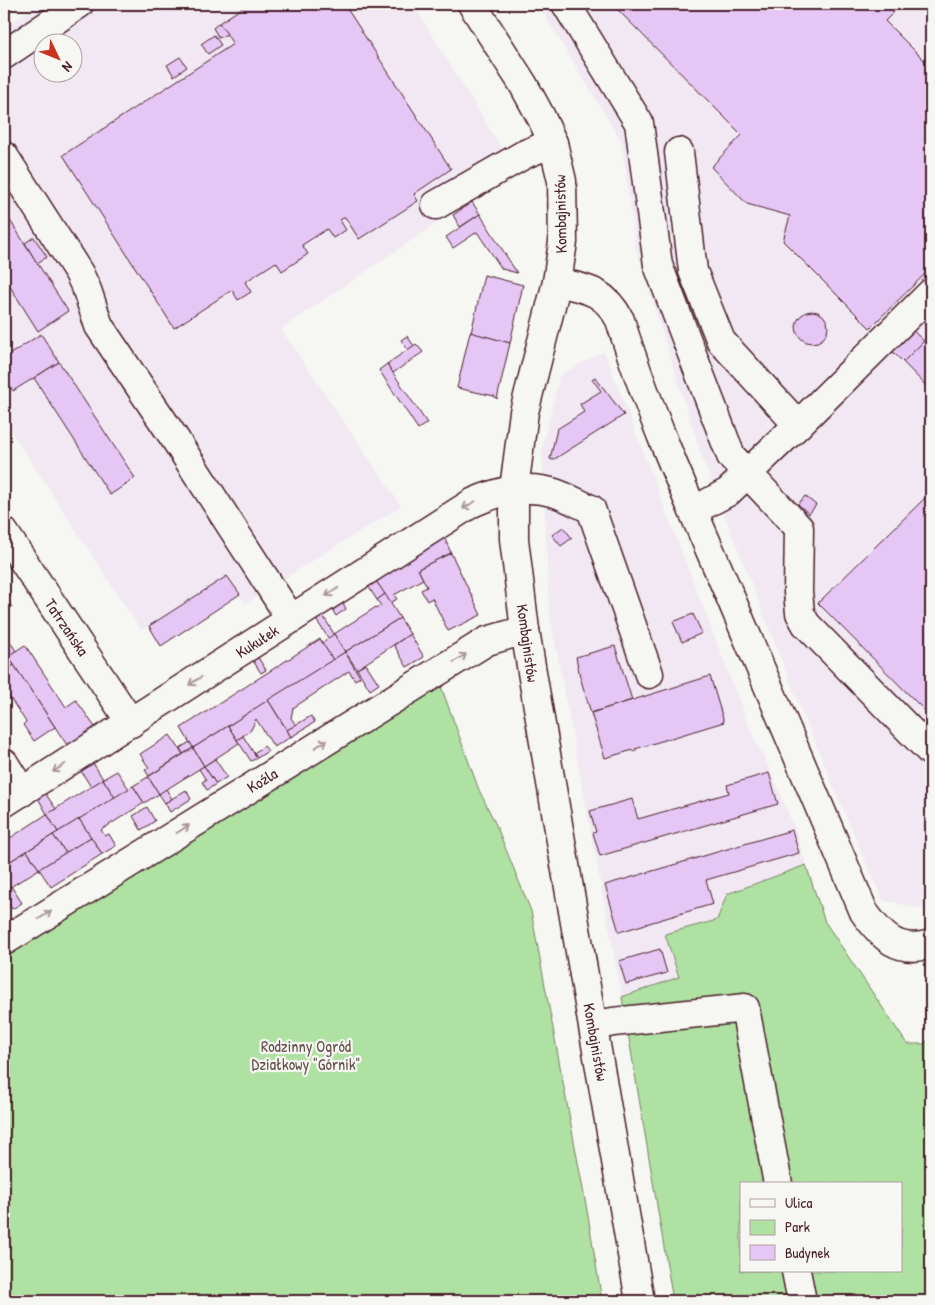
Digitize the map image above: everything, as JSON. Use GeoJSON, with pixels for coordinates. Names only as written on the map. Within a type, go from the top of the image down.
{"type":"FeatureCollection","features":[{"type":"Feature","properties":{"kind":"street"},"geometry":{"type":"LineString","coordinates":[[4,55],[79,4]]}},
{"type":"Feature","properties":{"kind":"street","name":"Kombajnistów"},"geometry":{"type":"LineString","coordinates":[[472,4],[523,84],[553,143],[562,181],[563,242],[557,282],[524,412],[514,489],[514,539],[525,630],[640,1301]]}},
{"type":"Feature","properties":{"kind":"street"},"geometry":{"type":"LineString","coordinates":[[566,4],[639,123],[658,265],[731,456],[799,528],[798,592],[800,613],[806,624],[931,752]]}},
{"type":"Feature","properties":{"kind":"street"},"geometry":{"type":"LineString","coordinates":[[436,205],[518,158],[553,143]]}},
{"type":"Feature","properties":{"kind":"street"},"geometry":{"type":"LineString","coordinates":[[679,152],[692,271],[721,341],[798,425]]}},
{"type":"Feature","properties":{"kind":"street"},"geometry":{"type":"LineString","coordinates":[[4,156],[79,273],[88,290],[99,326],[175,439],[291,619]]}},
{"type":"Feature","properties":{"kind":"street"},"geometry":{"type":"LineString","coordinates":[[557,282],[601,295],[613,307],[620,320],[693,511],[864,912],[876,929],[891,942],[906,947],[922,947],[931,944]]}},
{"type":"Feature","properties":{"kind":"street"},"geometry":{"type":"LineString","coordinates":[[693,511],[728,492],[931,293]]}},
{"type":"Feature","properties":{"kind":"street","name":"Kukułek"},"geometry":{"type":"LineString","coordinates":[[13,797],[472,502],[514,489],[534,489],[555,493],[591,509],[649,674]]}},
{"type":"Feature","properties":{"kind":"street","name":"Tatrzańska"},"geometry":{"type":"LineString","coordinates":[[4,532],[131,722]]}},
{"type":"Feature","properties":{"kind":"street","name":"Koźla"},"geometry":{"type":"LineString","coordinates":[[4,940],[487,641],[525,630]]}},
{"type":"Feature","properties":{"kind":"street"},"geometry":{"type":"LineString","coordinates":[[4,763],[13,797]]}},
{"type":"Feature","properties":{"kind":"street"},"geometry":{"type":"LineString","coordinates":[[594,1026],[613,1022],[745,1008],[778,1182]]}},
{"type":"Feature","properties":{"kind":"street"},"geometry":{"type":"LineString","coordinates":[[796,1272],[802,1301]]}},
{"type":"Feature","properties":{"kind":"shaded area"},"geometry":{"type":"Polygon","coordinates":[[[38,4],[413,4],[515,170],[281,329],[401,506],[270,587],[246,604],[239,594],[161,646],[149,627],[141,630],[4,420],[4,28],[38,4]]]}},
{"type":"Feature","properties":{"kind":"shaded area"},"geometry":{"type":"Polygon","coordinates":[[[538,4],[931,4],[931,911],[883,900],[863,856],[798,702],[703,460],[636,249],[622,143],[538,4]]]}},
{"type":"Feature","properties":{"kind":"shaded area"},"geometry":{"type":"Polygon","coordinates":[[[604,351],[750,729],[771,772],[795,829],[806,865],[727,894],[717,920],[665,934],[679,977],[622,997],[549,610],[542,447],[560,375],[604,351]]]}},
{"type":"Feature","properties":{"kind":"green space","name":"Rodzinny Ogród Działkowy \"Górnik\""},"geometry":{"type":"Polygon","coordinates":[[[439,681],[479,790],[496,825],[531,911],[602,1301],[4,1301],[4,957],[439,681]]]}},
{"type":"Feature","properties":{"kind":"green space"},"geometry":{"type":"Polygon","coordinates":[[[806,865],[825,922],[907,1044],[924,1044],[931,1036],[931,1301],[673,1301],[622,997],[679,977],[665,934],[717,920],[727,894],[806,865]]]}},
{"type":"Feature","properties":{"kind":"building"},"geometry":{"type":"Polygon","coordinates":[[[248,4],[344,4],[451,169],[414,194],[418,201],[359,239],[345,217],[340,220],[346,230],[333,238],[327,229],[302,245],[308,254],[282,271],[276,262],[245,282],[251,292],[238,300],[232,290],[174,328],[63,155],[233,44],[219,23],[248,4]]]}},
{"type":"Feature","properties":{"kind":"building"},"geometry":{"type":"Polygon","coordinates":[[[612,4],[887,4],[894,12],[885,21],[931,67],[931,279],[926,273],[870,328],[783,241],[790,216],[747,204],[711,167],[742,135],[612,4]]]}},
{"type":"Feature","properties":{"kind":"building"},"geometry":{"type":"Polygon","coordinates":[[[219,23],[227,34],[219,38],[213,28],[219,23]]]}},
{"type":"Feature","properties":{"kind":"building"},"geometry":{"type":"Polygon","coordinates":[[[214,35],[221,45],[208,54],[201,44],[214,35]]]}},
{"type":"Feature","properties":{"kind":"building"},"geometry":{"type":"Polygon","coordinates":[[[180,57],[187,67],[174,76],[167,65],[180,57]]]}},
{"type":"Feature","properties":{"kind":"building"},"geometry":{"type":"Polygon","coordinates":[[[472,202],[480,214],[460,227],[453,215],[472,202]]]}},
{"type":"Feature","properties":{"kind":"building"},"geometry":{"type":"Polygon","coordinates":[[[4,211],[68,311],[38,331],[4,277],[4,211]]]}},
{"type":"Feature","properties":{"kind":"building"},"geometry":{"type":"Polygon","coordinates":[[[480,214],[517,273],[502,269],[477,232],[453,248],[446,237],[480,214]]]}},
{"type":"Feature","properties":{"kind":"building"},"geometry":{"type":"Polygon","coordinates":[[[34,237],[47,257],[37,263],[25,243],[34,237]]]}},
{"type":"Feature","properties":{"kind":"building"},"geometry":{"type":"Polygon","coordinates":[[[484,275],[523,285],[510,343],[471,333],[484,275]]]}},
{"type":"Feature","properties":{"kind":"building"},"geometry":{"type":"Polygon","coordinates":[[[812,311],[823,316],[828,327],[823,338],[812,343],[801,338],[796,327],[801,316],[812,311]]]}},
{"type":"Feature","properties":{"kind":"building"},"geometry":{"type":"Polygon","coordinates":[[[912,330],[924,341],[903,362],[891,350],[912,330]]]}},
{"type":"Feature","properties":{"kind":"building"},"geometry":{"type":"Polygon","coordinates":[[[470,332],[510,343],[497,399],[494,396],[457,388],[470,332]]]}},
{"type":"Feature","properties":{"kind":"building"},"geometry":{"type":"Polygon","coordinates":[[[41,334],[59,362],[13,391],[4,375],[4,358],[41,334]]]}},
{"type":"Feature","properties":{"kind":"building"},"geometry":{"type":"Polygon","coordinates":[[[931,334],[931,391],[903,362],[931,334]]]}},
{"type":"Feature","properties":{"kind":"building"},"geometry":{"type":"Polygon","coordinates":[[[407,336],[414,346],[408,350],[401,340],[407,336]]]}},
{"type":"Feature","properties":{"kind":"building"},"geometry":{"type":"Polygon","coordinates":[[[416,344],[423,352],[393,373],[387,364],[416,344]]]}},
{"type":"Feature","properties":{"kind":"building"},"geometry":{"type":"Polygon","coordinates":[[[59,362],[135,478],[110,495],[34,378],[59,362]]]}},
{"type":"Feature","properties":{"kind":"building"},"geometry":{"type":"Polygon","coordinates":[[[387,364],[427,423],[418,429],[379,370],[387,364]]]}},
{"type":"Feature","properties":{"kind":"building"},"geometry":{"type":"Polygon","coordinates":[[[595,377],[624,415],[553,460],[550,459],[557,429],[584,412],[580,404],[601,391],[592,379],[595,377]]]}},
{"type":"Feature","properties":{"kind":"building"},"geometry":{"type":"Polygon","coordinates":[[[931,492],[931,717],[818,603],[931,492]]]}},
{"type":"Feature","properties":{"kind":"building"},"geometry":{"type":"Polygon","coordinates":[[[805,496],[816,505],[809,514],[798,504],[805,496]]]}},
{"type":"Feature","properties":{"kind":"building"},"geometry":{"type":"Polygon","coordinates":[[[563,527],[572,538],[561,546],[552,535],[563,527]]]}},
{"type":"Feature","properties":{"kind":"building"},"geometry":{"type":"Polygon","coordinates":[[[444,537],[451,553],[418,569],[423,579],[394,595],[397,599],[390,603],[374,578],[444,537]]]}},
{"type":"Feature","properties":{"kind":"building"},"geometry":{"type":"Polygon","coordinates":[[[451,553],[481,615],[448,631],[432,598],[427,601],[421,590],[427,587],[418,569],[451,553]]]}},
{"type":"Feature","properties":{"kind":"building"},"geometry":{"type":"Polygon","coordinates":[[[227,576],[240,594],[161,646],[149,626],[227,576]]]}},
{"type":"Feature","properties":{"kind":"building"},"geometry":{"type":"Polygon","coordinates":[[[376,581],[385,594],[377,600],[368,586],[376,581]]]}},
{"type":"Feature","properties":{"kind":"building"},"geometry":{"type":"Polygon","coordinates":[[[4,585],[11,596],[7,599],[12,607],[4,612],[4,585]]]}},
{"type":"Feature","properties":{"kind":"building"},"geometry":{"type":"Polygon","coordinates":[[[385,594],[400,618],[345,652],[334,634],[376,607],[381,606],[377,600],[385,594]]]}},
{"type":"Feature","properties":{"kind":"building"},"geometry":{"type":"Polygon","coordinates":[[[342,601],[346,609],[336,616],[333,611],[335,606],[342,601]]]}},
{"type":"Feature","properties":{"kind":"building"},"geometry":{"type":"Polygon","coordinates":[[[322,614],[334,634],[329,639],[315,618],[322,614]]]}},
{"type":"Feature","properties":{"kind":"building"},"geometry":{"type":"Polygon","coordinates":[[[693,614],[702,633],[682,642],[673,622],[693,614]]]}},
{"type":"Feature","properties":{"kind":"building"},"geometry":{"type":"Polygon","coordinates":[[[400,618],[410,634],[357,669],[345,652],[400,618]]]}},
{"type":"Feature","properties":{"kind":"building"},"geometry":{"type":"Polygon","coordinates":[[[4,632],[16,651],[8,656],[4,649],[4,632]]]}},
{"type":"Feature","properties":{"kind":"building"},"geometry":{"type":"Polygon","coordinates":[[[334,634],[345,652],[333,660],[322,643],[334,634]]]}},
{"type":"Feature","properties":{"kind":"building"},"geometry":{"type":"Polygon","coordinates":[[[410,634],[424,657],[407,667],[394,645],[410,634]]]}},
{"type":"Feature","properties":{"kind":"building"},"geometry":{"type":"Polygon","coordinates":[[[320,639],[333,660],[193,748],[181,728],[320,639]]]}},
{"type":"Feature","properties":{"kind":"building"},"geometry":{"type":"Polygon","coordinates":[[[25,645],[66,707],[76,700],[97,730],[69,748],[8,656],[25,645]]]}},
{"type":"Feature","properties":{"kind":"building"},"geometry":{"type":"Polygon","coordinates":[[[615,646],[632,700],[591,713],[576,657],[615,646]]]}},
{"type":"Feature","properties":{"kind":"building"},"geometry":{"type":"Polygon","coordinates":[[[4,649],[14,665],[5,671],[4,670],[4,649]]]}},
{"type":"Feature","properties":{"kind":"building"},"geometry":{"type":"Polygon","coordinates":[[[345,652],[360,677],[355,680],[349,671],[293,708],[291,718],[296,725],[287,730],[268,700],[345,652]]]}},
{"type":"Feature","properties":{"kind":"building"},"geometry":{"type":"Polygon","coordinates":[[[257,656],[266,670],[261,673],[252,659],[257,656]]]}},
{"type":"Feature","properties":{"kind":"building"},"geometry":{"type":"Polygon","coordinates":[[[366,664],[379,684],[370,690],[357,669],[366,664]]]}},
{"type":"Feature","properties":{"kind":"building"},"geometry":{"type":"Polygon","coordinates":[[[14,665],[55,727],[34,741],[23,725],[26,722],[4,689],[4,672],[14,665]]]}},
{"type":"Feature","properties":{"kind":"building"},"geometry":{"type":"Polygon","coordinates":[[[710,676],[724,722],[635,749],[636,751],[633,752],[633,750],[605,758],[591,713],[710,676]]]}},
{"type":"Feature","properties":{"kind":"building"},"geometry":{"type":"Polygon","coordinates":[[[268,700],[291,737],[274,747],[256,719],[251,730],[237,740],[228,726],[268,700]]]}},
{"type":"Feature","properties":{"kind":"building"},"geometry":{"type":"Polygon","coordinates":[[[311,716],[315,722],[291,737],[287,730],[311,716]]]}},
{"type":"Feature","properties":{"kind":"building"},"geometry":{"type":"Polygon","coordinates":[[[228,726],[239,743],[204,766],[193,748],[228,726]]]}},
{"type":"Feature","properties":{"kind":"building"},"geometry":{"type":"Polygon","coordinates":[[[170,735],[183,754],[149,776],[145,770],[149,768],[140,754],[170,735]]]}},
{"type":"Feature","properties":{"kind":"building"},"geometry":{"type":"Polygon","coordinates":[[[243,736],[257,758],[251,761],[237,740],[243,736]]]}},
{"type":"Feature","properties":{"kind":"building"},"geometry":{"type":"Polygon","coordinates":[[[190,742],[193,748],[183,754],[180,748],[190,742]]]}},
{"type":"Feature","properties":{"kind":"building"},"geometry":{"type":"Polygon","coordinates":[[[264,746],[268,751],[257,758],[254,753],[264,746]]]}},
{"type":"Feature","properties":{"kind":"building"},"geometry":{"type":"Polygon","coordinates":[[[193,748],[204,766],[159,794],[148,777],[193,748]]]}},
{"type":"Feature","properties":{"kind":"building"},"geometry":{"type":"Polygon","coordinates":[[[215,759],[227,777],[216,784],[204,766],[215,759]]]}},
{"type":"Feature","properties":{"kind":"building"},"geometry":{"type":"Polygon","coordinates":[[[93,763],[103,779],[91,787],[81,771],[93,763]]]}},
{"type":"Feature","properties":{"kind":"building"},"geometry":{"type":"Polygon","coordinates":[[[204,766],[216,784],[207,790],[202,782],[206,780],[199,769],[204,766]]]}},
{"type":"Feature","properties":{"kind":"building"},"geometry":{"type":"Polygon","coordinates":[[[117,771],[129,789],[115,798],[103,779],[117,771]]]}},
{"type":"Feature","properties":{"kind":"building"},"geometry":{"type":"Polygon","coordinates":[[[769,773],[778,804],[600,856],[593,833],[596,832],[590,811],[632,799],[638,819],[729,793],[727,785],[769,773]]]}},
{"type":"Feature","properties":{"kind":"building"},"geometry":{"type":"Polygon","coordinates":[[[148,777],[159,794],[144,803],[133,786],[148,777]]]}},
{"type":"Feature","properties":{"kind":"building"},"geometry":{"type":"Polygon","coordinates":[[[103,779],[115,798],[58,832],[47,814],[103,779]]]}},
{"type":"Feature","properties":{"kind":"building"},"geometry":{"type":"Polygon","coordinates":[[[133,786],[144,803],[101,830],[105,836],[109,834],[116,846],[102,854],[79,819],[133,786]]]}},
{"type":"Feature","properties":{"kind":"building"},"geometry":{"type":"Polygon","coordinates":[[[166,789],[172,799],[165,803],[159,794],[166,789]]]}},
{"type":"Feature","properties":{"kind":"building"},"geometry":{"type":"Polygon","coordinates":[[[186,790],[191,799],[170,812],[165,803],[186,790]]]}},
{"type":"Feature","properties":{"kind":"building"},"geometry":{"type":"Polygon","coordinates":[[[45,793],[56,809],[47,814],[38,798],[45,793]]]}},
{"type":"Feature","properties":{"kind":"building"},"geometry":{"type":"Polygon","coordinates":[[[147,807],[155,821],[141,830],[133,816],[147,807]]]}},
{"type":"Feature","properties":{"kind":"building"},"geometry":{"type":"Polygon","coordinates":[[[47,814],[58,832],[4,865],[4,842],[47,814]]]}},
{"type":"Feature","properties":{"kind":"building"},"geometry":{"type":"Polygon","coordinates":[[[79,819],[91,837],[66,853],[53,835],[79,819]]]}},
{"type":"Feature","properties":{"kind":"building"},"geometry":{"type":"Polygon","coordinates":[[[792,830],[799,853],[706,880],[713,904],[619,932],[605,885],[792,830]]]}},
{"type":"Feature","properties":{"kind":"building"},"geometry":{"type":"Polygon","coordinates":[[[53,835],[66,853],[39,869],[27,851],[53,835]]]}},
{"type":"Feature","properties":{"kind":"building"},"geometry":{"type":"Polygon","coordinates":[[[91,837],[102,854],[51,887],[39,869],[91,837]]]}},
{"type":"Feature","properties":{"kind":"building"},"geometry":{"type":"Polygon","coordinates":[[[27,851],[39,869],[4,891],[4,865],[27,851]]]}},
{"type":"Feature","properties":{"kind":"building"},"geometry":{"type":"Polygon","coordinates":[[[11,886],[22,903],[12,909],[4,896],[4,891],[11,886]]]}},
{"type":"Feature","properties":{"kind":"building"},"geometry":{"type":"Polygon","coordinates":[[[660,949],[667,973],[626,984],[619,961],[660,949]]]}}]}
